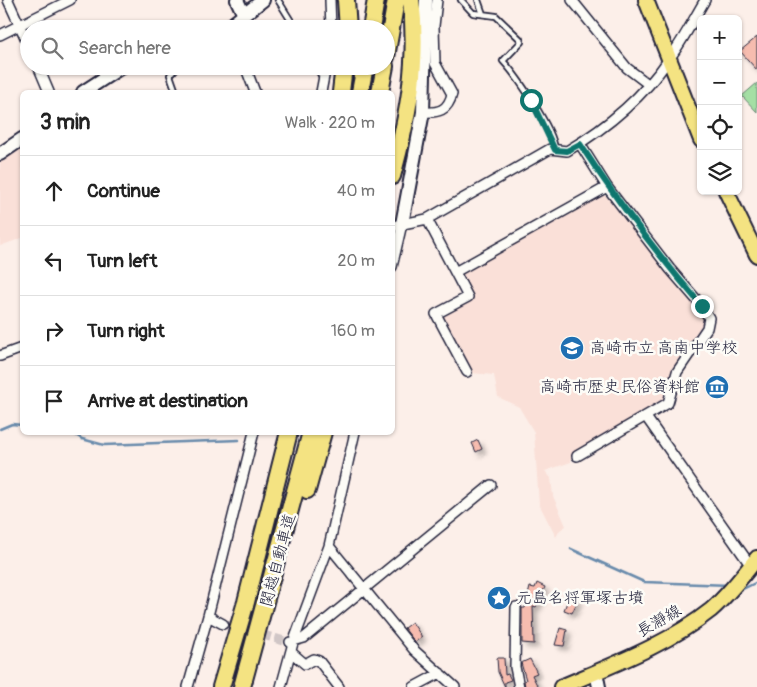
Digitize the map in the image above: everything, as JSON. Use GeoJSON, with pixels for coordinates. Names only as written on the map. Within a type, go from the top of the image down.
{"type":"FeatureCollection","features":[{"type":"Feature","properties":{"kind":"highway"},"geometry":{"type":"LineString","coordinates":[[346,0],[347,20]]}},
{"type":"Feature","properties":{"kind":"highway"},"geometry":{"type":"LineString","coordinates":[[373,20],[376,0]]}},
{"type":"Feature","properties":{"kind":"highway"},"geometry":{"type":"LineString","coordinates":[[392,20],[396,0]]}},
{"type":"Feature","properties":{"kind":"highway"},"geometry":{"type":"LineString","coordinates":[[395,165],[405,130],[410,98],[415,36],[411,0]]}},
{"type":"Feature","properties":{"kind":"highway"},"geometry":{"type":"LineString","coordinates":[[341,90],[343,75]]}},
{"type":"Feature","properties":{"kind":"highway"},"geometry":{"type":"LineString","coordinates":[[360,90],[363,75]]}},
{"type":"Feature","properties":{"kind":"highway"},"geometry":{"type":"LineString","coordinates":[[380,90],[383,75]]}},
{"type":"Feature","properties":{"kind":"highway","name":"関越自動車道"},"geometry":{"type":"LineString","coordinates":[[221,687],[246,602],[288,435]]}},
{"type":"Feature","properties":{"kind":"highway","name":"関越自動車道"},"geometry":{"type":"LineString","coordinates":[[242,687],[266,605],[310,435]]}},
{"type":"Feature","properties":{"kind":"highway"},"geometry":{"type":"LineString","coordinates":[[266,605],[309,485],[322,435]]}},
{"type":"Feature","properties":{"kind":"main road"},"geometry":{"type":"LineString","coordinates":[[646,0],[697,130]]}},
{"type":"Feature","properties":{"kind":"main road"},"geometry":{"type":"LineString","coordinates":[[728,195],[757,255]]}},
{"type":"Feature","properties":{"kind":"main road","name":"長瀞線"},"geometry":{"type":"LineString","coordinates":[[560,687],[596,672],[680,631],[711,610],[754,562]]}},
{"type":"Feature","properties":{"kind":"street"},"geometry":{"type":"LineString","coordinates":[[0,35],[19,24],[8,0]]}},
{"type":"Feature","properties":{"kind":"street"},"geometry":{"type":"LineString","coordinates":[[28,20],[70,0]]}},
{"type":"Feature","properties":{"kind":"street"},"geometry":{"type":"LineString","coordinates":[[237,0],[244,15]]}},
{"type":"Feature","properties":{"kind":"street"},"geometry":{"type":"LineString","coordinates":[[237,20],[263,0]]}},
{"type":"Feature","properties":{"kind":"street"},"geometry":{"type":"LineString","coordinates":[[330,0],[331,20]]}},
{"type":"Feature","properties":{"kind":"street"},"geometry":{"type":"LineString","coordinates":[[395,242],[397,225],[423,112],[426,0]]}},
{"type":"Feature","properties":{"kind":"street"},"geometry":{"type":"LineString","coordinates":[[423,112],[437,113],[443,110],[448,106],[452,94],[435,63],[434,26],[437,0]]}},
{"type":"Feature","properties":{"kind":"street"},"geometry":{"type":"LineString","coordinates":[[572,0],[627,68],[648,84]]}},
{"type":"Feature","properties":{"kind":"street"},"geometry":{"type":"LineString","coordinates":[[397,225],[427,219],[550,149],[567,151],[580,144],[610,122],[669,60],[705,0]]}},
{"type":"Feature","properties":{"kind":"street"},"geometry":{"type":"LineString","coordinates":[[42,75],[48,90]]}},
{"type":"Feature","properties":{"kind":"street"},"geometry":{"type":"LineString","coordinates":[[88,90],[110,75]]}},
{"type":"Feature","properties":{"kind":"street"},"geometry":{"type":"LineString","coordinates":[[248,75],[254,90]]}},
{"type":"Feature","properties":{"kind":"street"},"geometry":{"type":"LineString","coordinates":[[322,90],[325,75]]}},
{"type":"Feature","properties":{"kind":"street"},"geometry":{"type":"LineString","coordinates":[[0,154],[20,140]]}},
{"type":"Feature","properties":{"kind":"street"},"geometry":{"type":"LineString","coordinates":[[577,456],[668,403],[677,372],[707,328],[709,318],[702,306],[670,269],[607,186],[580,144]]}},
{"type":"Feature","properties":{"kind":"street"},"geometry":{"type":"LineString","coordinates":[[455,272],[607,186]]}},
{"type":"Feature","properties":{"kind":"street"},"geometry":{"type":"LineString","coordinates":[[427,219],[468,297],[436,314],[467,372]]}},
{"type":"Feature","properties":{"kind":"street"},"geometry":{"type":"LineString","coordinates":[[0,356],[20,349]]}},
{"type":"Feature","properties":{"kind":"street"},"geometry":{"type":"LineString","coordinates":[[646,417],[754,562]]}},
{"type":"Feature","properties":{"kind":"street"},"geometry":{"type":"LineString","coordinates":[[188,687],[208,616],[253,435]]}},
{"type":"Feature","properties":{"kind":"street"},"geometry":{"type":"LineString","coordinates":[[281,687],[290,652],[290,642],[329,546],[354,435]]}},
{"type":"Feature","properties":{"kind":"street"},"geometry":{"type":"LineString","coordinates":[[290,642],[304,638],[491,485]]}},
{"type":"Feature","properties":{"kind":"street"},"geometry":{"type":"LineString","coordinates":[[329,546],[414,650],[455,687]]}},
{"type":"Feature","properties":{"kind":"street"},"geometry":{"type":"LineString","coordinates":[[516,607],[515,667],[519,687]]}},
{"type":"Feature","properties":{"kind":"street"},"geometry":{"type":"LineString","coordinates":[[208,616],[223,624]]}},
{"type":"Feature","properties":{"kind":"street"},"geometry":{"type":"LineString","coordinates":[[290,652],[305,664],[314,658],[339,687]]}},
{"type":"Feature","properties":{"kind":"street"},"geometry":{"type":"LineString","coordinates":[[596,672],[599,687]]}},
{"type":"Feature","properties":{"kind":"street"},"geometry":{"type":"LineString","coordinates":[[414,687],[440,673]]}},
{"type":"Feature","properties":{"kind":"lane"},"geometry":{"type":"LineString","coordinates":[[278,0],[290,20]]}},
{"type":"Feature","properties":{"kind":"lane"},"geometry":{"type":"LineString","coordinates":[[461,0],[473,13],[496,16],[520,39],[521,42],[503,61],[528,93],[555,150]]}},
{"type":"Feature","properties":{"kind":"lane"},"geometry":{"type":"LineString","coordinates":[[478,0],[483,14]]}},
{"type":"Feature","properties":{"kind":"lane"},"geometry":{"type":"LineString","coordinates":[[170,75],[175,90]]}},
{"type":"Feature","properties":{"kind":"lane"},"geometry":{"type":"LineString","coordinates":[[321,75],[324,80]]}},
{"type":"Feature","properties":{"kind":"shaded area"},"geometry":{"type":"Polygon","coordinates":[[[20,147],[20,239],[0,246],[0,161],[20,147]]]}},
{"type":"Feature","properties":{"kind":"shaded area","name":"高崎市立 高南中学校"},"geometry":{"type":"Polygon","coordinates":[[[601,195],[610,197],[657,261],[702,312],[705,320],[672,369],[668,397],[571,455],[571,462],[545,471],[551,478],[553,496],[566,526],[560,530],[556,537],[539,504],[534,432],[519,407],[498,397],[494,375],[471,373],[440,318],[441,314],[472,298],[461,276],[463,271],[601,195]]]}},
{"type":"Feature","properties":{"kind":"green space"},"geometry":{"type":"Polygon","coordinates":[[[757,83],[757,112],[742,96],[757,83]]]}},
{"type":"Feature","properties":{"kind":"building"},"geometry":{"type":"Polygon","coordinates":[[[757,37],[757,70],[742,53],[742,49],[757,37]]]}},
{"type":"Feature","properties":{"kind":"building"},"geometry":{"type":"Polygon","coordinates":[[[478,440],[482,449],[476,452],[472,443],[478,440]]]}},
{"type":"Feature","properties":{"kind":"building"},"geometry":{"type":"Polygon","coordinates":[[[537,583],[545,587],[536,607],[533,606],[534,644],[522,643],[522,608],[525,608],[530,587],[535,588],[537,583]]]}},
{"type":"Feature","properties":{"kind":"building"},"geometry":{"type":"Polygon","coordinates":[[[569,597],[578,600],[572,613],[564,610],[569,597]]]}},
{"type":"Feature","properties":{"kind":"building"},"geometry":{"type":"Polygon","coordinates":[[[412,622],[422,637],[415,642],[404,628],[412,622]]]}},
{"type":"Feature","properties":{"kind":"building"},"geometry":{"type":"Polygon","coordinates":[[[560,628],[567,630],[564,646],[555,645],[560,628]]]}},
{"type":"Feature","properties":{"kind":"building"},"geometry":{"type":"Polygon","coordinates":[[[497,658],[504,658],[505,675],[508,674],[511,680],[505,682],[505,687],[498,672],[497,658]]]}},
{"type":"Feature","properties":{"kind":"building"},"geometry":{"type":"Polygon","coordinates":[[[530,659],[537,673],[532,675],[538,687],[525,687],[524,681],[526,680],[521,663],[530,659]]]}},
{"type":"Feature","properties":{"kind":"waterway"},"geometry":{"type":"LineString","coordinates":[[0,429],[12,424],[20,425]]}},
{"type":"Feature","properties":{"kind":"waterway"},"geometry":{"type":"LineString","coordinates":[[76,435],[82,439],[104,445],[239,440]]}},
{"type":"Feature","properties":{"kind":"waterway"},"geometry":{"type":"LineString","coordinates":[[571,549],[644,582],[730,585]]}},
{"type":"Feature","properties":{"kind":"waterway"},"geometry":{"type":"LineString","coordinates":[[740,588],[743,589],[757,582]]}},
{"type":"Feature","properties":{"kind":"tunnel"},"geometry":{"type":"LineString","coordinates":[[223,624],[288,642]]}},
{"type":"Feature","properties":{"kind":"place","name":"高崎市立 高南中学校"},"geometry":{"type":"Point","coordinates":[572,348]}},
{"type":"Feature","properties":{"kind":"place","name":"高崎市歴史民俗資料館"},"geometry":{"type":"Point","coordinates":[717,387]}},
{"type":"Feature","properties":{"kind":"place","name":"元島名将軍塚古墳"},"geometry":{"type":"Point","coordinates":[499,598]}},
{"type":"Feature","properties":{"kind":"route"},"geometry":{"type":"LineString","coordinates":[[531,100],[555,145],[555,150],[567,151],[580,144],[607,186],[670,269],[702,306]]}}]}
